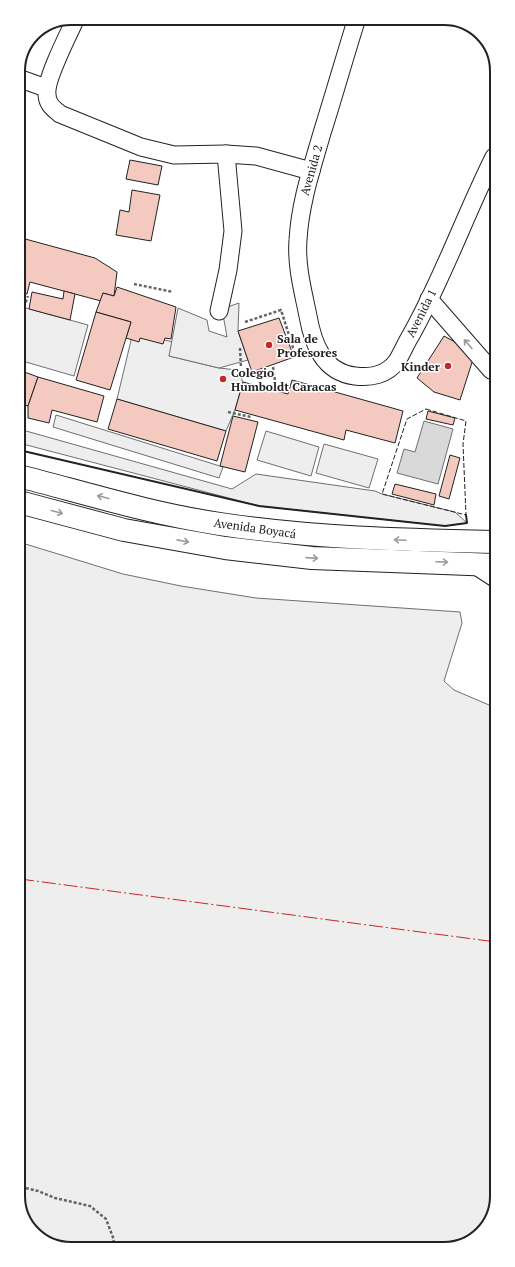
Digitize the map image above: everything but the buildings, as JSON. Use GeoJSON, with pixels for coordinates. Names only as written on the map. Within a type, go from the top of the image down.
{"type":"FeatureCollection","features":[{"type":"Feature","properties":{"kind":"highway","name":"Avenida Boyacá"},"geometry":{"type":"LineString","coordinates":[[25,478],[141,507],[218,524],[309,536],[408,541],[490,542]]}},
{"type":"Feature","properties":{"kind":"highway","name":"Avenida Boyacá"},"geometry":{"type":"LineString","coordinates":[[25,504],[124,530],[225,548],[312,558],[490,564]]}},
{"type":"Feature","properties":{"kind":"street"},"geometry":{"type":"LineString","coordinates":[[73,25],[46,88],[48,101],[51,107],[60,114],[141,147],[174,155],[226,154],[256,156],[311,170]]}},
{"type":"Feature","properties":{"kind":"street","name":"Avenida 2"},"geometry":{"type":"LineString","coordinates":[[310,326],[298,267],[298,241],[303,200],[355,25]]}},
{"type":"Feature","properties":{"kind":"street"},"geometry":{"type":"LineString","coordinates":[[25,80],[46,88]]}},
{"type":"Feature","properties":{"kind":"street"},"geometry":{"type":"LineString","coordinates":[[220,310],[228,270],[233,230],[226,154]]}},
{"type":"Feature","properties":{"kind":"street","name":"Avenida 1"},"geometry":{"type":"LineString","coordinates":[[310,326],[318,352],[326,362],[337,370],[349,375],[363,377],[378,375],[388,370],[397,361],[429,299],[490,165]]}},
{"type":"Feature","properties":{"kind":"street"},"geometry":{"type":"LineString","coordinates":[[429,299],[490,365]]}},
{"type":"Feature","properties":{"kind":"street"},"geometry":{"type":"LineString","coordinates":[[473,563],[490,575]]}},
{"type":"Feature","properties":{"kind":"path"},"geometry":{"type":"LineString","coordinates":[[134,284],[173,292]]}},
{"type":"Feature","properties":{"kind":"path"},"geometry":{"type":"LineString","coordinates":[[25,304],[28,296]]}},
{"type":"Feature","properties":{"kind":"path"},"geometry":{"type":"LineString","coordinates":[[245,322],[281,310],[296,357]]}},
{"type":"Feature","properties":{"kind":"path"},"geometry":{"type":"LineString","coordinates":[[240,348],[241,368]]}},
{"type":"Feature","properties":{"kind":"path"},"geometry":{"type":"LineString","coordinates":[[273,367],[275,381]]}},
{"type":"Feature","properties":{"kind":"path"},"geometry":{"type":"LineString","coordinates":[[228,412],[251,417]]}},
{"type":"Feature","properties":{"kind":"path"},"geometry":{"type":"LineString","coordinates":[[25,1188],[38,1191],[55,1198],[90,1206],[106,1219],[114,1240],[113,1242]]}},
{"type":"Feature","properties":{"kind":"shaded area"},"geometry":{"type":"Polygon","coordinates":[[[239,303],[238,331],[248,360],[219,368],[169,356],[178,308],[207,320],[209,331],[227,337],[222,309],[239,303]]]}},
{"type":"Feature","properties":{"kind":"shaded area"},"geometry":{"type":"Polygon","coordinates":[[[25,308],[88,325],[74,376],[25,362],[25,308]]]}},
{"type":"Feature","properties":{"kind":"shaded area"},"geometry":{"type":"Polygon","coordinates":[[[133,332],[173,342],[169,356],[219,368],[237,370],[243,382],[235,410],[226,431],[117,399],[133,332]]]}},
{"type":"Feature","properties":{"kind":"shaded area"},"geometry":{"type":"Polygon","coordinates":[[[56,415],[223,467],[219,478],[53,427],[56,415]]]}},
{"type":"Feature","properties":{"kind":"shaded area"},"geometry":{"type":"Polygon","coordinates":[[[424,421],[453,429],[438,484],[397,473],[404,449],[415,452],[424,421]]]}},
{"type":"Feature","properties":{"kind":"shaded area"},"geometry":{"type":"Polygon","coordinates":[[[25,431],[232,489],[256,474],[375,491],[455,512],[467,523],[445,526],[259,506],[25,445],[25,431]]]}},
{"type":"Feature","properties":{"kind":"shaded area"},"geometry":{"type":"Polygon","coordinates":[[[266,431],[319,447],[311,476],[257,460],[266,431]]]}},
{"type":"Feature","properties":{"kind":"shaded area"},"geometry":{"type":"Polygon","coordinates":[[[324,444],[378,459],[369,488],[316,473],[324,444]]]}},
{"type":"Feature","properties":{"kind":"shaded area"},"geometry":{"type":"Polygon","coordinates":[[[25,544],[123,574],[181,586],[256,598],[460,612],[462,623],[444,681],[454,690],[490,705],[490,1202],[484,1219],[476,1228],[464,1237],[458,1240],[444,1242],[68,1242],[57,1240],[43,1232],[31,1219],[25,1202],[25,544]]]}},
{"type":"Feature","properties":{"kind":"fence"},"geometry":{"type":"LineString","coordinates":[[426,409],[466,421],[463,444],[466,515],[382,494],[407,419],[426,409]]}},
{"type":"Feature","properties":{"kind":"wall"},"geometry":{"type":"LineString","coordinates":[[25,451],[259,506],[445,526],[467,523],[466,515]]}},
{"type":"Feature","properties":{"kind":"power"},"geometry":{"type":"LineString","coordinates":[[25,880],[490,941]]}},
{"type":"Feature","properties":{"kind":"place","name":"Sala de Profesores"},"geometry":{"type":"Point","coordinates":[269,345]}},
{"type":"Feature","properties":{"kind":"place","name":"Kinder"},"geometry":{"type":"Point","coordinates":[448,366]}},
{"type":"Feature","properties":{"kind":"place","name":"Colegio Humboldt Caracas"},"geometry":{"type":"Point","coordinates":[223,379]}}]}
